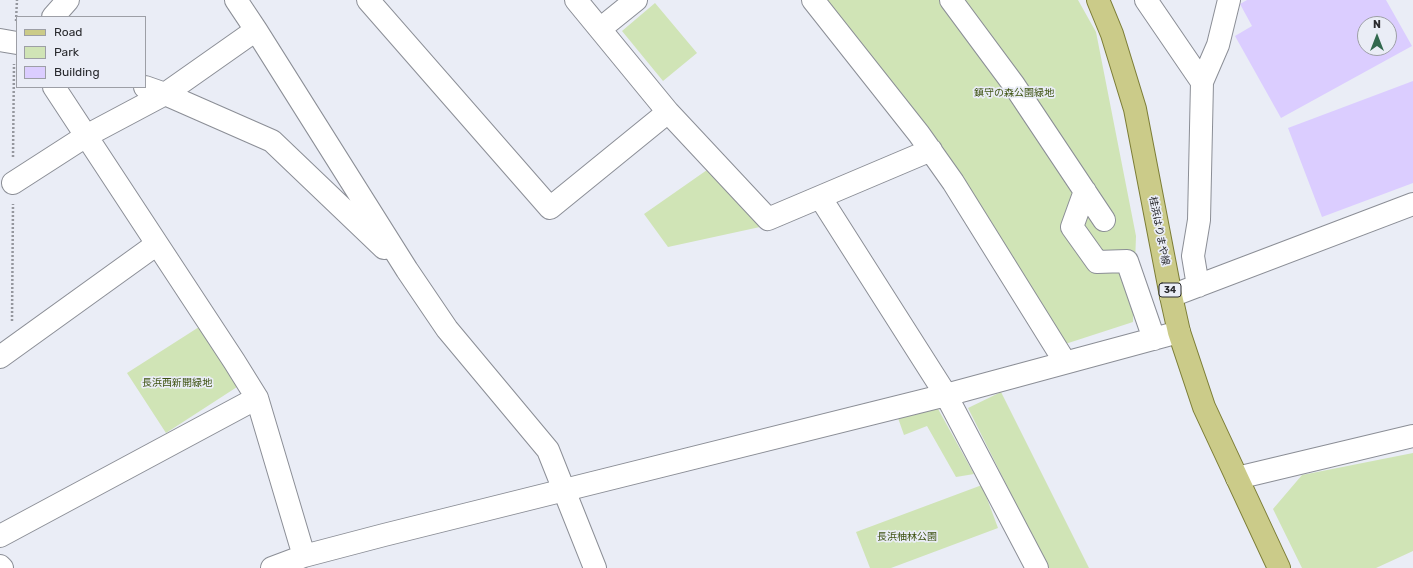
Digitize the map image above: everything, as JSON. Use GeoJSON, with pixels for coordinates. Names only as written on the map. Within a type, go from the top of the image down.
{"type":"FeatureCollection","features":[{"type":"Feature","properties":{"kind":"main road","name":"桂浜はりまや線"},"geometry":{"type":"LineString","coordinates":[[1098,0],[1112,34],[1135,109],[1179,332],[1204,407],[1279,568]]}},
{"type":"Feature","properties":{"kind":"street"},"geometry":{"type":"LineString","coordinates":[[54,16],[68,0]]}},
{"type":"Feature","properties":{"kind":"street"},"geometry":{"type":"LineString","coordinates":[[236,0],[447,329],[548,450],[595,568]]}},
{"type":"Feature","properties":{"kind":"street"},"geometry":{"type":"LineString","coordinates":[[368,0],[550,208],[668,112]]}},
{"type":"Feature","properties":{"kind":"street"},"geometry":{"type":"LineString","coordinates":[[576,0],[668,112],[768,218],[931,150]]}},
{"type":"Feature","properties":{"kind":"street"},"geometry":{"type":"LineString","coordinates":[[600,29],[636,0]]}},
{"type":"Feature","properties":{"kind":"street"},"geometry":{"type":"LineString","coordinates":[[813,0],[931,150],[953,182],[1065,362]]}},
{"type":"Feature","properties":{"kind":"street"},"geometry":{"type":"LineString","coordinates":[[951,0],[1014,85],[1104,220]]}},
{"type":"Feature","properties":{"kind":"street"},"geometry":{"type":"LineString","coordinates":[[1146,0],[1202,82]]}},
{"type":"Feature","properties":{"kind":"street"},"geometry":{"type":"LineString","coordinates":[[1198,286],[1193,256],[1199,220],[1202,82],[1218,45],[1230,0]]}},
{"type":"Feature","properties":{"kind":"street"},"geometry":{"type":"LineString","coordinates":[[13,183],[155,90],[256,30]]}},
{"type":"Feature","properties":{"kind":"street"},"geometry":{"type":"LineString","coordinates":[[0,40],[16,43]]}},
{"type":"Feature","properties":{"kind":"street"},"geometry":{"type":"LineString","coordinates":[[55,88],[257,398],[304,556]]}},
{"type":"Feature","properties":{"kind":"street"},"geometry":{"type":"LineString","coordinates":[[155,90],[272,141],[408,270]]}},
{"type":"Feature","properties":{"kind":"street"},"geometry":{"type":"LineString","coordinates":[[1085,191],[1072,227],[1097,262],[1127,261],[1154,339]]}},
{"type":"Feature","properties":{"kind":"street"},"geometry":{"type":"LineString","coordinates":[[820,197],[946,396],[1037,568]]}},
{"type":"Feature","properties":{"kind":"street"},"geometry":{"type":"LineString","coordinates":[[1171,296],[1413,204]]}},
{"type":"Feature","properties":{"kind":"street"},"geometry":{"type":"LineString","coordinates":[[0,357],[157,244]]}},
{"type":"Feature","properties":{"kind":"street"},"geometry":{"type":"LineString","coordinates":[[272,568],[304,556],[946,396],[1065,362],[1179,332]]}},
{"type":"Feature","properties":{"kind":"street"},"geometry":{"type":"LineString","coordinates":[[0,536],[257,398]]}},
{"type":"Feature","properties":{"kind":"street"},"geometry":{"type":"LineString","coordinates":[[1237,478],[1413,436]]}},
{"type":"Feature","properties":{"kind":"green space","name":"鎮守の森公園緑地"},"geometry":{"type":"Polygon","coordinates":[[[822,0],[1078,0],[1096,32],[1136,236],[1133,322],[1056,347],[822,0]]]}},
{"type":"Feature","properties":{"kind":"green space"},"geometry":{"type":"Polygon","coordinates":[[[655,3],[697,53],[663,81],[622,31],[655,3]]]}},
{"type":"Feature","properties":{"kind":"green space"},"geometry":{"type":"Polygon","coordinates":[[[707,170],[760,227],[668,247],[644,214],[707,170]]]}},
{"type":"Feature","properties":{"kind":"green space","name":"長浜西新開緑地"},"geometry":{"type":"Polygon","coordinates":[[[199,327],[237,387],[166,433],[127,373],[199,327]]]}},
{"type":"Feature","properties":{"kind":"green space"},"geometry":{"type":"Polygon","coordinates":[[[1001,392],[1089,568],[1048,568],[968,408],[1001,392]]]}},
{"type":"Feature","properties":{"kind":"green space"},"geometry":{"type":"Polygon","coordinates":[[[937,407],[974,474],[956,477],[927,426],[904,435],[898,418],[937,407]]]}},
{"type":"Feature","properties":{"kind":"green space"},"geometry":{"type":"Polygon","coordinates":[[[1413,453],[1413,551],[1376,568],[1302,568],[1273,509],[1302,475],[1413,453]]]}},
{"type":"Feature","properties":{"kind":"green space","name":"長浜柚林公園"},"geometry":{"type":"Polygon","coordinates":[[[982,485],[998,528],[891,568],[870,568],[856,532],[982,485]]]}},
{"type":"Feature","properties":{"kind":"building"},"geometry":{"type":"Polygon","coordinates":[[[1247,0],[1386,0],[1395,16],[1357,16],[1357,56],[1394,56],[1281,118],[1235,36],[1252,26],[1240,4],[1247,0]]]}},
{"type":"Feature","properties":{"kind":"building"},"geometry":{"type":"Polygon","coordinates":[[[1397,19],[1412,46],[1397,54],[1397,19]]]}},
{"type":"Feature","properties":{"kind":"building"},"geometry":{"type":"Polygon","coordinates":[[[1413,81],[1413,183],[1322,217],[1288,128],[1413,81]]]}}]}
